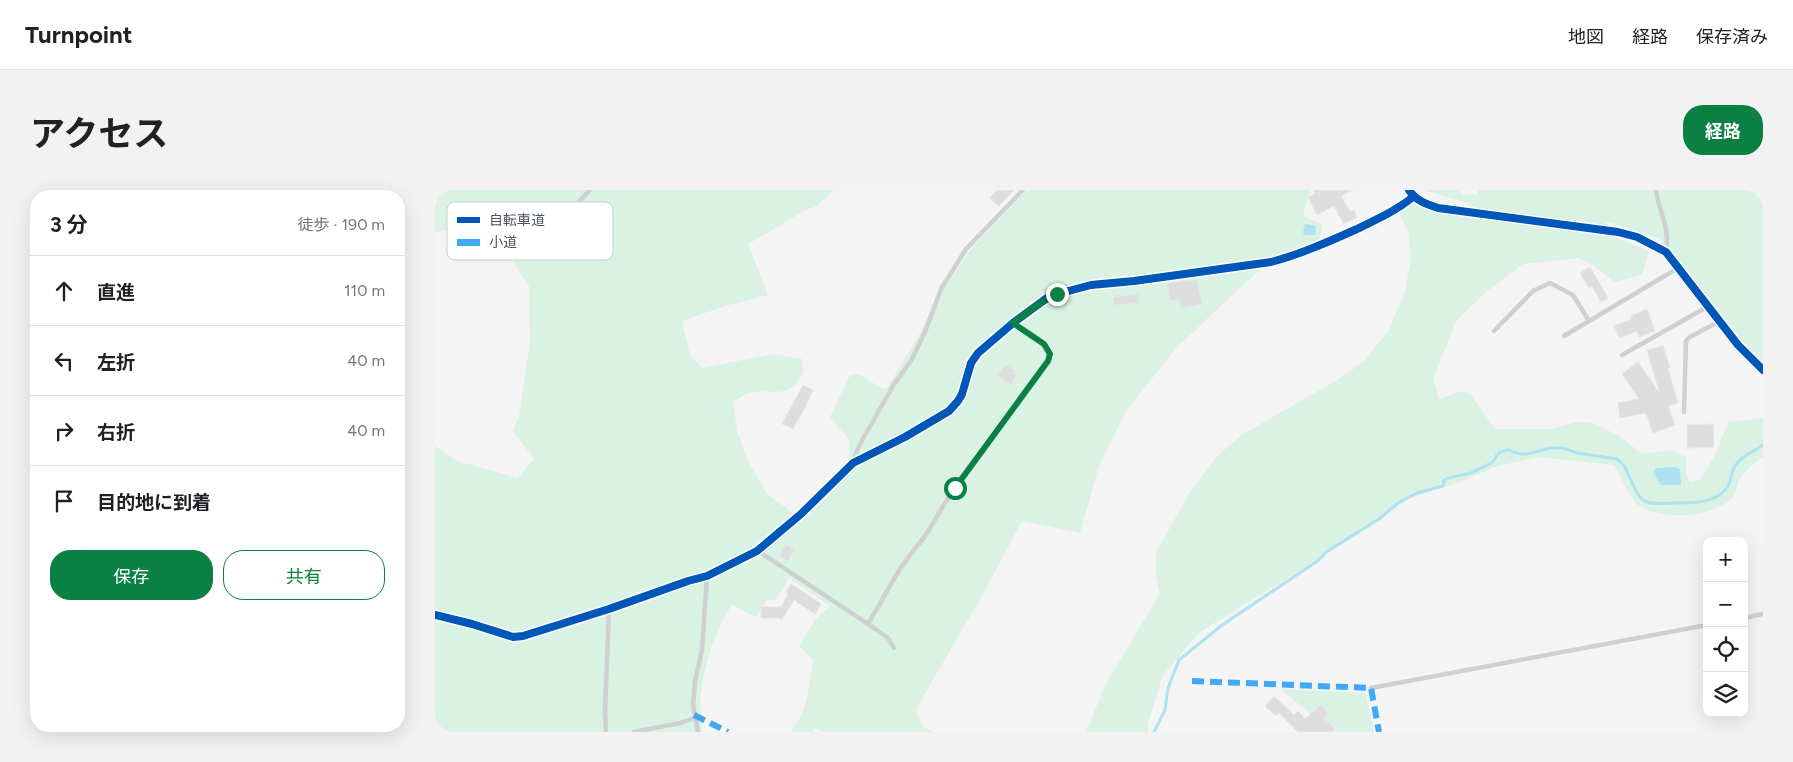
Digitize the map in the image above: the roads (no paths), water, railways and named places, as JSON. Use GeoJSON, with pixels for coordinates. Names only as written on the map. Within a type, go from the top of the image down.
{"type":"FeatureCollection","features":[{"type":"Feature","properties":{"kind":"street"},"geometry":{"type":"LineString","coordinates":[[435,615],[513,637],[523,636],[707,576],[757,551],[801,514],[853,463],[905,437],[949,411],[958,402],[962,394],[971,363],[978,353],[1013,323],[1047,298],[1091,285],[1271,262],[1292,256],[1309,251],[1395,211],[1411,193],[1424,203],[1438,208],[1618,232],[1637,238],[1666,252],[1738,345],[1763,370]]}},
{"type":"Feature","properties":{"kind":"lane"},"geometry":{"type":"LineString","coordinates":[[578,202],[589,190]]}},
{"type":"Feature","properties":{"kind":"lane"},"geometry":{"type":"LineString","coordinates":[[853,463],[860,444],[893,386],[912,359],[925,332],[941,289],[966,250],[1023,190]]}},
{"type":"Feature","properties":{"kind":"lane"},"geometry":{"type":"LineString","coordinates":[[1656,190],[1657,199],[1667,228],[1666,252]]}},
{"type":"Feature","properties":{"kind":"lane"},"geometry":{"type":"LineString","coordinates":[[1564,336],[1679,268]]}},
{"type":"Feature","properties":{"kind":"lane"},"geometry":{"type":"LineString","coordinates":[[1494,331],[1533,291],[1551,283],[1573,295],[1589,321]]}},
{"type":"Feature","properties":{"kind":"lane"},"geometry":{"type":"LineString","coordinates":[[1622,355],[1708,307]]}},
{"type":"Feature","properties":{"kind":"lane"},"geometry":{"type":"LineString","coordinates":[[1684,412],[1686,341],[1719,321]]}},
{"type":"Feature","properties":{"kind":"lane"},"geometry":{"type":"LineString","coordinates":[[868,624],[901,567],[925,536],[955,488],[1048,361],[1050,354],[1044,344],[1013,323]]}},
{"type":"Feature","properties":{"kind":"lane"},"geometry":{"type":"LineString","coordinates":[[757,551],[888,638],[894,648]]}},
{"type":"Feature","properties":{"kind":"lane"},"geometry":{"type":"LineString","coordinates":[[698,732],[693,704],[695,681],[702,650],[707,576]]}},
{"type":"Feature","properties":{"kind":"lane"},"geometry":{"type":"LineString","coordinates":[[606,732],[605,711],[609,609]]}},
{"type":"Feature","properties":{"kind":"lane"},"geometry":{"type":"LineString","coordinates":[[1748,617],[1763,614]]}},
{"type":"Feature","properties":{"kind":"lane"},"geometry":{"type":"LineString","coordinates":[[1371,688],[1703,626]]}},
{"type":"Feature","properties":{"kind":"lane"},"geometry":{"type":"LineString","coordinates":[[634,732],[680,723],[694,718]]}},
{"type":"Feature","properties":{"kind":"water"},"geometry":{"type":"Polygon","coordinates":[[[1305,224],[1315,226],[1315,235],[1305,235],[1303,233],[1305,224]]]}},
{"type":"Feature","properties":{"kind":"water"},"geometry":{"type":"Polygon","coordinates":[[[1675,467],[1680,469],[1681,485],[1661,485],[1653,473],[1656,468],[1675,467]]]}},
{"type":"Feature","properties":{"kind":"waterway"},"geometry":{"type":"LineString","coordinates":[[1154,732],[1165,710],[1168,688],[1179,660],[1222,625],[1319,560],[1326,552],[1379,519],[1398,503],[1417,493],[1443,486],[1444,480],[1448,478],[1471,473],[1493,462],[1500,452],[1508,450],[1527,454],[1550,448],[1563,448],[1577,453],[1617,459],[1622,463],[1642,499],[1650,503],[1662,504],[1707,501],[1720,495],[1729,484],[1733,470],[1738,462],[1763,445]]}}]}
